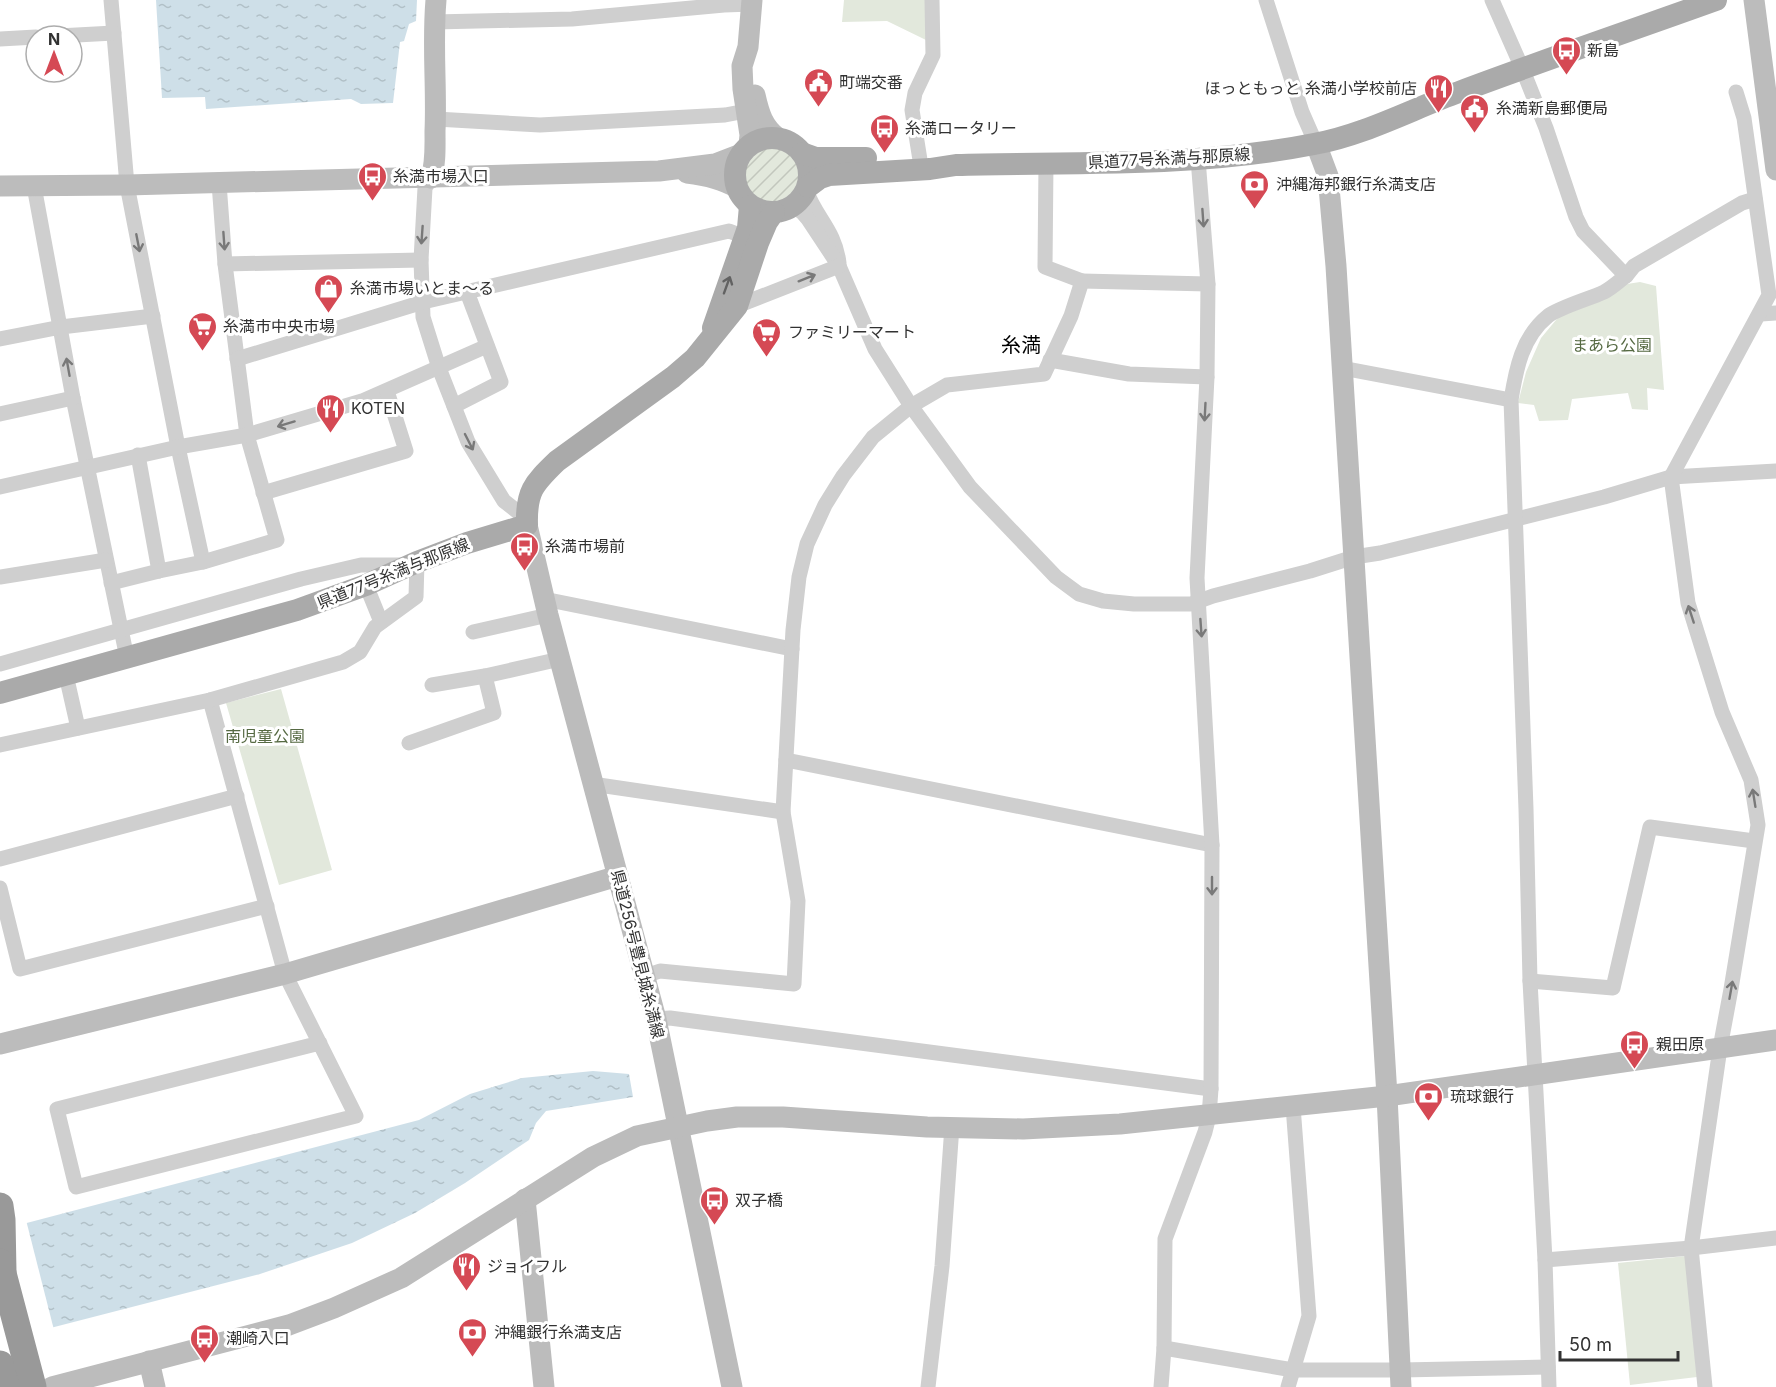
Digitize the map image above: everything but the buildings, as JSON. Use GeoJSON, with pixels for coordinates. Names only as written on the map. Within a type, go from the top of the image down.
{"type":"FeatureCollection","features":[{"type":"Feature","properties":{"kind":"highway"},"geometry":{"type":"LineString","coordinates":[[1,1213],[1,1267],[33,1387]]}},
{"type":"Feature","properties":{"kind":"highway"},"geometry":{"type":"LineString","coordinates":[[0,1364],[6,1387]]}},
{"type":"Feature","properties":{"kind":"main road","name":"県道77号糸満与那原線"},"geometry":{"type":"LineString","coordinates":[[795,199],[820,178],[829,175],[930,169],[957,165],[1198,159],[1238,156],[1316,144],[1362,130],[1522,68],[1716,0]]}},
{"type":"Feature","properties":{"kind":"main road"},"geometry":{"type":"LineString","coordinates":[[527,522],[527,503],[534,487],[544,474],[557,461],[673,377],[695,358],[709,341],[736,306],[767,222],[795,199],[809,173],[802,153],[787,141],[768,138],[745,150],[736,165],[734,177],[743,197],[745,237],[709,341]]}},
{"type":"Feature","properties":{"kind":"main road","name":"県道77号糸満与那原線"},"geometry":{"type":"LineString","coordinates":[[802,153],[816,158],[920,160],[957,165]]}},
{"type":"Feature","properties":{"kind":"main road"},"geometry":{"type":"LineString","coordinates":[[743,197],[762,211],[795,199]]}},
{"type":"Feature","properties":{"kind":"main road","name":"県道77号糸満与那原線"},"geometry":{"type":"LineString","coordinates":[[1,689],[66,675],[297,610],[366,585],[413,563],[527,522]]}},
{"type":"Feature","properties":{"kind":"street"},"geometry":{"type":"LineString","coordinates":[[111,0],[127,185],[203,562]]}},
{"type":"Feature","properties":{"kind":"street"},"geometry":{"type":"LineString","coordinates":[[436,0],[434,168],[425,188],[421,260],[423,317],[439,368],[468,442],[504,501],[527,522]]}},
{"type":"Feature","properties":{"kind":"street"},"geometry":{"type":"LineString","coordinates":[[920,160],[912,110],[915,93],[933,55],[932,0]]}},
{"type":"Feature","properties":{"kind":"street"},"geometry":{"type":"LineString","coordinates":[[1266,0],[1302,112],[1316,144],[1329,186],[1387,1096],[1401,1379]]}},
{"type":"Feature","properties":{"kind":"street"},"geometry":{"type":"LineString","coordinates":[[1492,0],[1550,139],[1576,217],[1583,231],[1626,276]]}},
{"type":"Feature","properties":{"kind":"street"},"geometry":{"type":"LineString","coordinates":[[1754,0],[1776,170]]}},
{"type":"Feature","properties":{"kind":"street"},"geometry":{"type":"LineString","coordinates":[[0,186],[219,183],[659,171],[715,164],[745,150],[750,135],[742,66],[748,47],[752,2],[572,19],[434,22]]}},
{"type":"Feature","properties":{"kind":"street"},"geometry":{"type":"LineString","coordinates":[[84,35],[114,33]]}},
{"type":"Feature","properties":{"kind":"street"},"geometry":{"type":"LineString","coordinates":[[0,39],[24,38]]}},
{"type":"Feature","properties":{"kind":"street"},"geometry":{"type":"LineString","coordinates":[[748,47],[752,65],[753,89],[761,119],[769,131],[778,138]]}},
{"type":"Feature","properties":{"kind":"street"},"geometry":{"type":"LineString","coordinates":[[1706,1387],[1691,1248],[1720,1048],[1758,825],[1751,780],[1722,712],[1688,603],[1671,477],[1768,314],[1769,296],[1744,118],[1736,92]]}},
{"type":"Feature","properties":{"kind":"street"},"geometry":{"type":"LineString","coordinates":[[436,119],[540,125],[725,115],[746,111]]}},
{"type":"Feature","properties":{"kind":"street"},"geometry":{"type":"LineString","coordinates":[[1161,1387],[1164,1348],[1165,1239],[1197,1155],[1209,1116],[1211,1089],[1212,845],[1198,547],[1207,377],[1208,284],[1198,159]]}},
{"type":"Feature","properties":{"kind":"street"},"geometry":{"type":"LineString","coordinates":[[1046,163],[1046,267],[1082,280],[1208,284]]}},
{"type":"Feature","properties":{"kind":"street"},"geometry":{"type":"LineString","coordinates":[[659,171],[714,178],[729,183],[743,197]]}},
{"type":"Feature","properties":{"kind":"street"},"geometry":{"type":"LineString","coordinates":[[111,583],[203,562],[277,540],[247,435],[225,264],[219,183]]}},
{"type":"Feature","properties":{"kind":"street"},"geometry":{"type":"LineString","coordinates":[[34,186],[73,398],[127,658]]}},
{"type":"Feature","properties":{"kind":"street"},"geometry":{"type":"LineString","coordinates":[[795,199],[811,204],[834,238],[839,266],[875,349],[911,406],[970,487],[1043,565],[1070,588],[1090,598],[1116,603],[1182,605],[1354,557],[1380,553],[1604,497],[1671,477],[1776,471]]}},
{"type":"Feature","properties":{"kind":"street"},"geometry":{"type":"LineString","coordinates":[[1548,1387],[1545,1260],[1530,981],[1511,400],[1519,360],[1527,341],[1549,315],[1607,291],[1626,276],[1634,266],[1742,203],[1755,199]]}},
{"type":"Feature","properties":{"kind":"street"},"geometry":{"type":"LineString","coordinates":[[237,359],[423,302],[729,231],[745,237]]}},
{"type":"Feature","properties":{"kind":"street"},"geometry":{"type":"LineString","coordinates":[[225,264],[421,260]]}},
{"type":"Feature","properties":{"kind":"street"},"geometry":{"type":"LineString","coordinates":[[736,306],[839,266]]}},
{"type":"Feature","properties":{"kind":"street"},"geometry":{"type":"LineString","coordinates":[[645,976],[660,971],[794,984],[798,901],[783,812],[789,682],[799,577],[807,544],[825,505],[843,476],[873,437],[911,406],[947,385],[1044,374],[1071,316],[1082,280]]}},
{"type":"Feature","properties":{"kind":"street"},"geometry":{"type":"LineString","coordinates":[[454,406],[501,382],[467,292]]}},
{"type":"Feature","properties":{"kind":"street"},"geometry":{"type":"LineString","coordinates":[[0,339],[61,327],[153,316]]}},
{"type":"Feature","properties":{"kind":"street"},"geometry":{"type":"LineString","coordinates":[[0,487],[138,455],[247,435],[362,401],[487,346]]}},
{"type":"Feature","properties":{"kind":"street"},"geometry":{"type":"LineString","coordinates":[[1050,360],[1130,374],[1207,377]]}},
{"type":"Feature","properties":{"kind":"street"},"geometry":{"type":"LineString","coordinates":[[1342,368],[1511,400]]}},
{"type":"Feature","properties":{"kind":"street"},"geometry":{"type":"LineString","coordinates":[[263,493],[406,451],[387,391]]}},
{"type":"Feature","properties":{"kind":"street"},"geometry":{"type":"LineString","coordinates":[[0,414],[73,398]]}},
{"type":"Feature","properties":{"kind":"street"},"geometry":{"type":"LineString","coordinates":[[138,455],[159,571]]}},
{"type":"Feature","properties":{"kind":"street","name":"県道256号豊見城糸満線"},"geometry":{"type":"LineString","coordinates":[[527,522],[546,607],[656,1019],[732,1387]]}},
{"type":"Feature","properties":{"kind":"street"},"geometry":{"type":"LineString","coordinates":[[0,577],[106,560]]}},
{"type":"Feature","properties":{"kind":"street"},"geometry":{"type":"LineString","coordinates":[[0,664],[301,579],[361,566],[413,563],[416,597],[375,627],[360,652],[343,662],[210,700],[0,745]]}},
{"type":"Feature","properties":{"kind":"street"},"geometry":{"type":"LineString","coordinates":[[366,585],[381,622]]}},
{"type":"Feature","properties":{"kind":"street"},"geometry":{"type":"LineString","coordinates":[[473,632],[546,607],[792,649]]}},
{"type":"Feature","properties":{"kind":"street"},"geometry":{"type":"LineString","coordinates":[[432,685],[486,676],[560,659]]}},
{"type":"Feature","properties":{"kind":"street"},"geometry":{"type":"LineString","coordinates":[[66,675],[78,728]]}},
{"type":"Feature","properties":{"kind":"street"},"geometry":{"type":"LineString","coordinates":[[409,743],[494,713],[486,676]]}},
{"type":"Feature","properties":{"kind":"street"},"geometry":{"type":"LineString","coordinates":[[210,700],[285,974],[320,1043],[356,1116],[76,1187],[57,1109],[320,1043]]}},
{"type":"Feature","properties":{"kind":"street"},"geometry":{"type":"LineString","coordinates":[[786,760],[1212,845]]}},
{"type":"Feature","properties":{"kind":"street"},"geometry":{"type":"LineString","coordinates":[[592,784],[783,812]]}},
{"type":"Feature","properties":{"kind":"street"},"geometry":{"type":"LineString","coordinates":[[0,859],[237,796]]}},
{"type":"Feature","properties":{"kind":"street"},"geometry":{"type":"LineString","coordinates":[[1530,981],[1613,988],[1650,827],[1754,841]]}},
{"type":"Feature","properties":{"kind":"street"},"geometry":{"type":"LineString","coordinates":[[0,1044],[285,974],[618,876]]}},
{"type":"Feature","properties":{"kind":"street"},"geometry":{"type":"LineString","coordinates":[[0,888],[20,969],[267,906]]}},
{"type":"Feature","properties":{"kind":"street"},"geometry":{"type":"LineString","coordinates":[[656,1019],[670,1018],[1211,1089]]}},
{"type":"Feature","properties":{"kind":"street"},"geometry":{"type":"LineString","coordinates":[[52,1387],[289,1325],[334,1308],[401,1278],[593,1157],[637,1136],[679,1127],[737,1117],[828,1119],[927,1127],[1023,1129],[1120,1124],[1387,1096],[1776,1040]]}},
{"type":"Feature","properties":{"kind":"street"},"geometry":{"type":"LineString","coordinates":[[1288,1387],[1309,1316],[1293,1106]]}},
{"type":"Feature","properties":{"kind":"street"},"geometry":{"type":"LineString","coordinates":[[928,1387],[942,1266],[951,1126]]}},
{"type":"Feature","properties":{"kind":"street"},"geometry":{"type":"LineString","coordinates":[[525,1199],[544,1387]]}},
{"type":"Feature","properties":{"kind":"street"},"geometry":{"type":"LineString","coordinates":[[1545,1260],[1691,1248],[1776,1238]]}},
{"type":"Feature","properties":{"kind":"street"},"geometry":{"type":"LineString","coordinates":[[1164,1348],[1293,1370],[1401,1379],[1548,1367]]}},
{"type":"Feature","properties":{"kind":"street"},"geometry":{"type":"LineString","coordinates":[[149,1361],[155,1387]]}},
{"type":"Feature","properties":{"kind":"green space"},"geometry":{"type":"Polygon","coordinates":[[[844,0],[926,0],[926,40],[887,21],[842,22],[844,0]]]}},
{"type":"Feature","properties":{"kind":"green space"},"geometry":{"type":"Polygon","coordinates":[[[772,144],[794,153],[803,175],[794,197],[772,206],[750,197],[741,175],[750,153],[772,144]]]}},
{"type":"Feature","properties":{"kind":"green space","name":"まあら公園"},"geometry":{"type":"Polygon","coordinates":[[[1640,282],[1656,286],[1664,390],[1647,388],[1648,410],[1632,409],[1628,393],[1572,399],[1568,420],[1539,421],[1534,405],[1518,403],[1526,372],[1541,338],[1561,314],[1627,284],[1640,282]]]}},
{"type":"Feature","properties":{"kind":"green space","name":"南児童公園"},"geometry":{"type":"Polygon","coordinates":[[[281,689],[332,870],[279,885],[226,703],[281,689]]]}},
{"type":"Feature","properties":{"kind":"green space"},"geometry":{"type":"Polygon","coordinates":[[[1686,1256],[1697,1377],[1630,1385],[1618,1263],[1686,1256]]]}},
{"type":"Feature","properties":{"kind":"water"},"geometry":{"type":"Polygon","coordinates":[[[156,0],[417,0],[416,21],[409,24],[404,41],[400,42],[393,103],[361,104],[351,99],[206,109],[205,97],[162,98],[156,0]]]}},
{"type":"Feature","properties":{"kind":"water"},"geometry":{"type":"Polygon","coordinates":[[[593,1071],[629,1074],[633,1097],[546,1111],[536,1123],[529,1140],[415,1213],[352,1243],[260,1274],[0,1341],[0,1230],[419,1120],[470,1094],[522,1078],[593,1071]]]}},
{"type":"Feature","properties":{"kind":"pier"},"geometry":{"type":"Polygon","coordinates":[[[26,1220],[54,1330],[0,1344],[0,1227],[26,1220]]]}},
{"type":"Feature","properties":{"kind":"place","name":"新島"},"geometry":{"type":"Point","coordinates":[1566,76]}},
{"type":"Feature","properties":{"kind":"place","name":"町端交番"},"geometry":{"type":"Point","coordinates":[818,108]}},
{"type":"Feature","properties":{"kind":"place","name":"ほっともっと 糸満小学校前店"},"geometry":{"type":"Point","coordinates":[1438,114]}},
{"type":"Feature","properties":{"kind":"place","name":"糸満新島郵便局"},"geometry":{"type":"Point","coordinates":[1475,134]}},
{"type":"Feature","properties":{"kind":"place","name":"糸満ロータリー"},"geometry":{"type":"Point","coordinates":[884,154]}},
{"type":"Feature","properties":{"kind":"place","name":"糸満市場入口"},"geometry":{"type":"Point","coordinates":[372,202]}},
{"type":"Feature","properties":{"kind":"place","name":"沖縄海邦銀行糸満支店"},"geometry":{"type":"Point","coordinates":[1255,210]}},
{"type":"Feature","properties":{"kind":"place","name":"糸満市場いとま～る"},"geometry":{"type":"Point","coordinates":[329,314]}},
{"type":"Feature","properties":{"kind":"place","name":"糸満市中央市場"},"geometry":{"type":"Point","coordinates":[202,352]}},
{"type":"Feature","properties":{"kind":"place","name":"ファミリーマート"},"geometry":{"type":"Point","coordinates":[767,358]}},
{"type":"Feature","properties":{"kind":"place","name":"KOTEN"},"geometry":{"type":"Point","coordinates":[330,434]}},
{"type":"Feature","properties":{"kind":"place","name":"糸満市場前"},"geometry":{"type":"Point","coordinates":[524,572]}},
{"type":"Feature","properties":{"kind":"place","name":"親田原"},"geometry":{"type":"Point","coordinates":[1635,1070]}},
{"type":"Feature","properties":{"kind":"place","name":"琉球銀行"},"geometry":{"type":"Point","coordinates":[1429,1122]}},
{"type":"Feature","properties":{"kind":"place","name":"双子橋"},"geometry":{"type":"Point","coordinates":[714,1226]}},
{"type":"Feature","properties":{"kind":"place","name":"ジョイフル"},"geometry":{"type":"Point","coordinates":[466,1292]}},
{"type":"Feature","properties":{"kind":"place","name":"沖縄銀行糸満支店"},"geometry":{"type":"Point","coordinates":[473,1358]}},
{"type":"Feature","properties":{"kind":"place","name":"潮崎入口"},"geometry":{"type":"Point","coordinates":[205,1364]}},
{"type":"Feature","properties":{"kind":"district","name":"糸満"},"geometry":{"type":"Point","coordinates":[1021,345]}}]}
